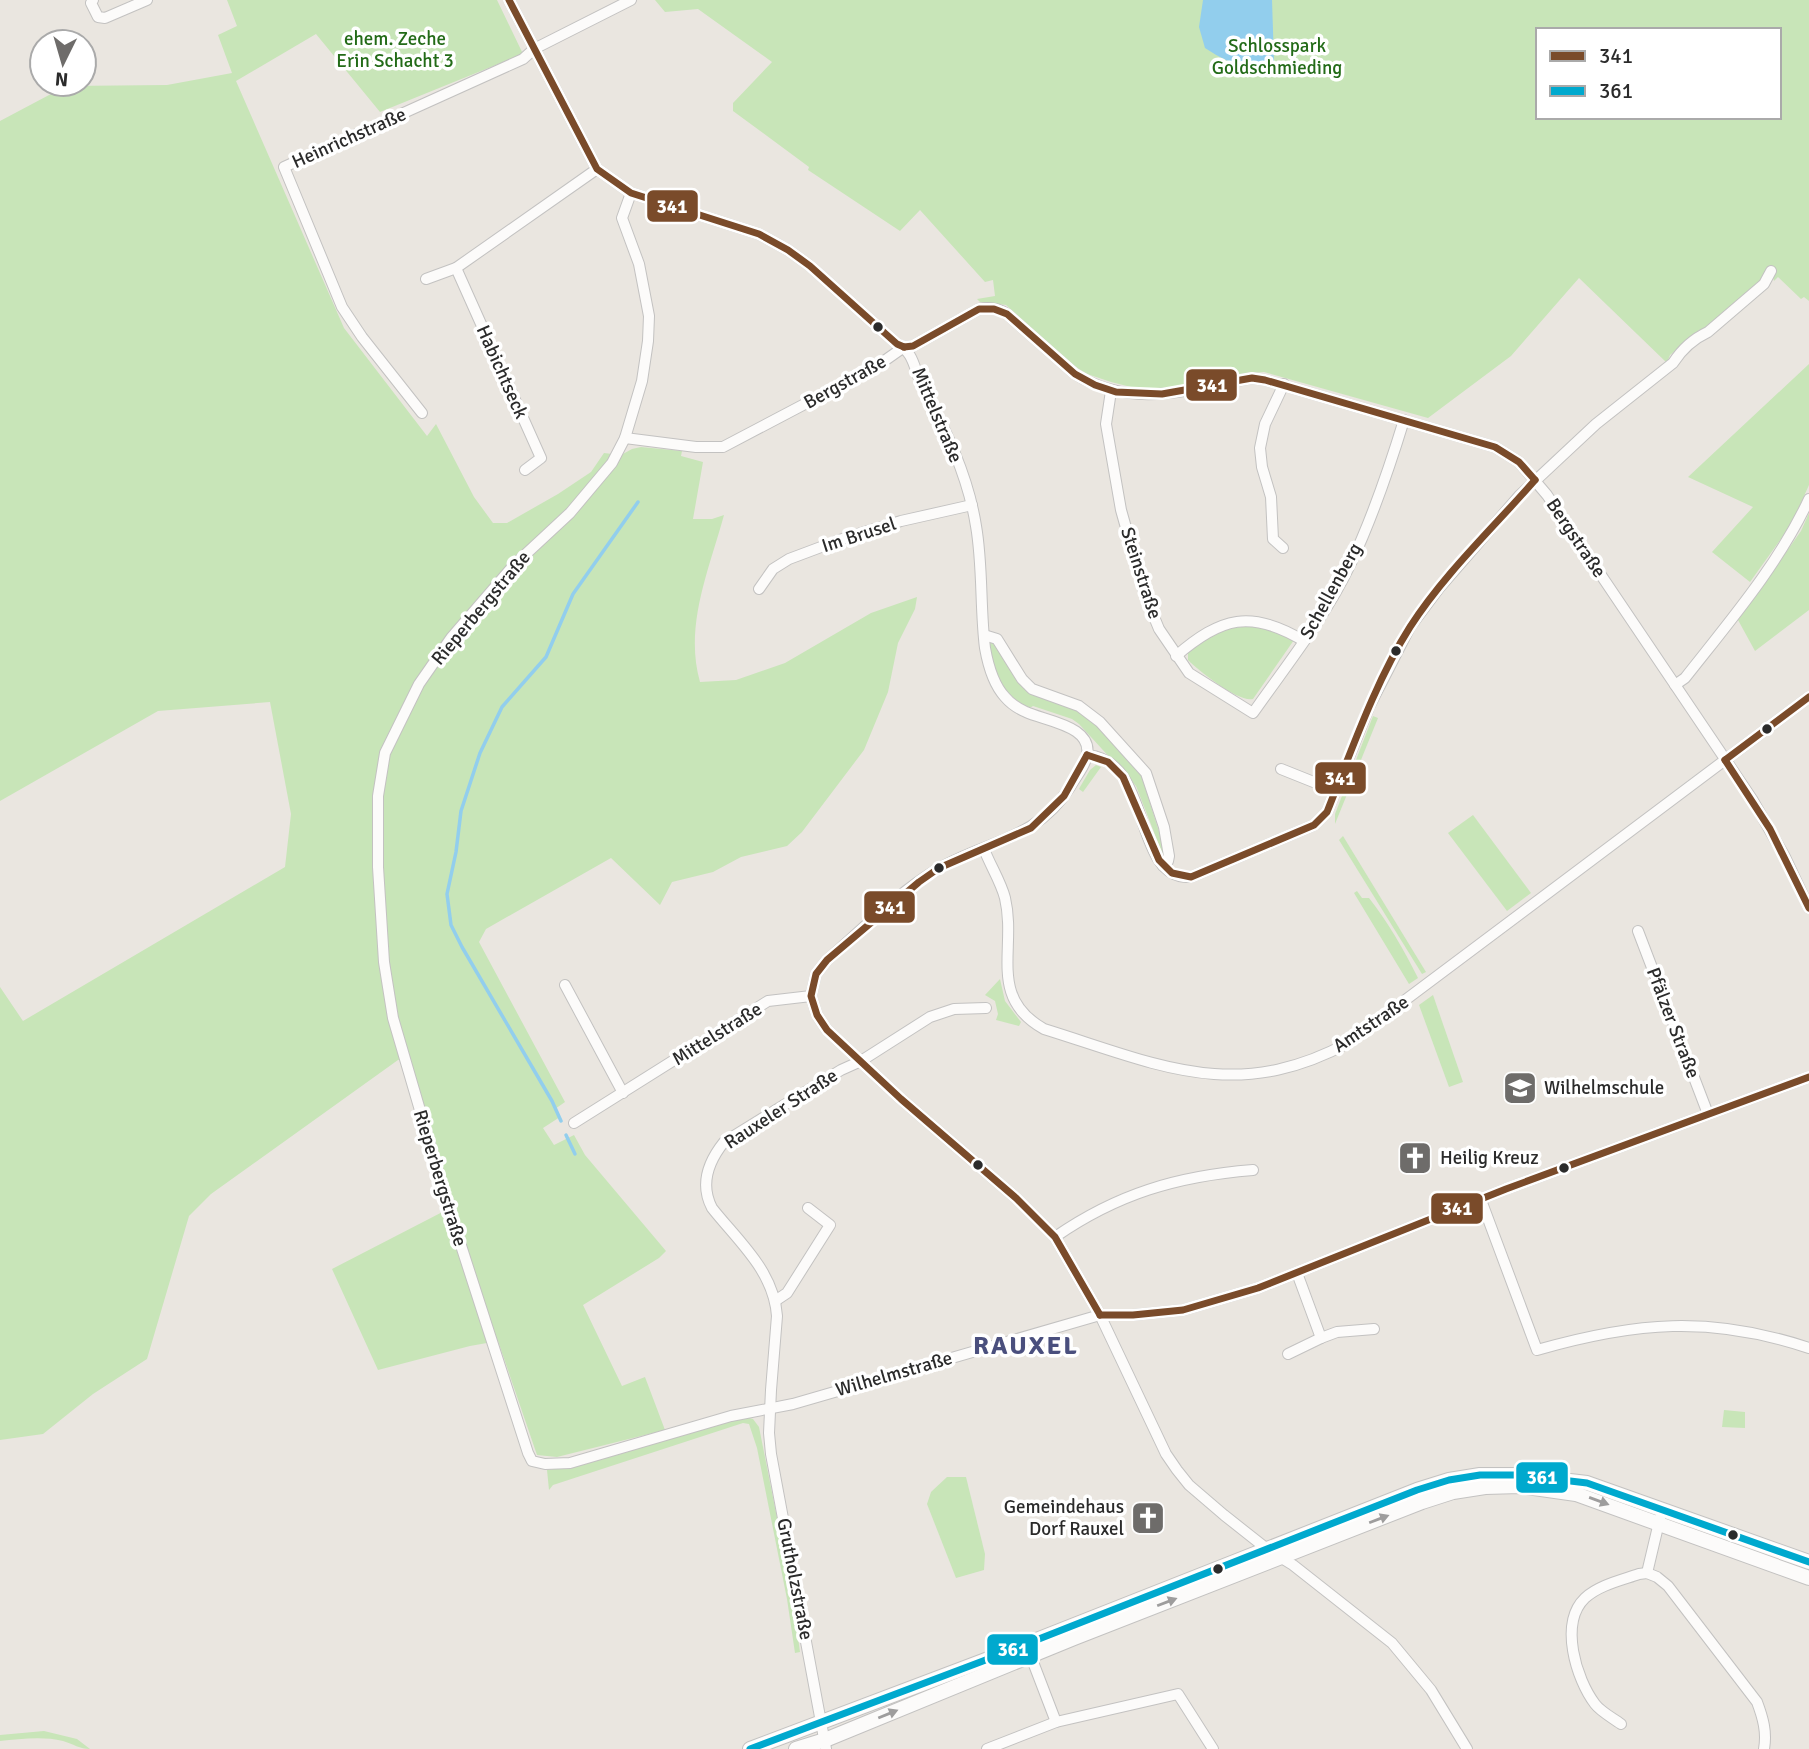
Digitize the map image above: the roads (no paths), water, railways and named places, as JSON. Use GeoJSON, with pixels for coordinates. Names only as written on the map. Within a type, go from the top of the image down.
{"type":"FeatureCollection","features":[{"type":"Feature","properties":{"kind":"main road"},"geometry":{"type":"LineString","coordinates":[[796,1749],[825,1744],[1028,1650],[1267,1549],[1449,1480],[1480,1475],[1520,1475],[1587,1483],[1809,1578]]}},
{"type":"Feature","properties":{"kind":"main road"},"geometry":{"type":"LineString","coordinates":[[750,1749],[1028,1650],[1453,1492],[1485,1487],[1520,1486],[1576,1494],[1661,1516],[1809,1562]]}},
{"type":"Feature","properties":{"kind":"street"},"geometry":{"type":"LineString","coordinates":[[93,0],[91,3],[98,17],[105,18],[147,0]]}},
{"type":"Feature","properties":{"kind":"street"},"geometry":{"type":"LineString","coordinates":[[509,0],[597,169],[631,193]]}},
{"type":"Feature","properties":{"kind":"street","name":"Heinrichstraße"},"geometry":{"type":"LineString","coordinates":[[422,413],[342,307],[284,167],[523,59],[534,49],[631,0]]}},
{"type":"Feature","properties":{"kind":"street"},"geometry":{"type":"LineString","coordinates":[[426,279],[456,268],[597,169]]}},
{"type":"Feature","properties":{"kind":"street","name":"Mittelstraße"},"geometry":{"type":"LineString","coordinates":[[631,193],[758,234],[788,250],[810,266],[897,344],[904,347],[914,360],[918,377],[943,425],[972,505],[978,542],[984,635],[988,663],[996,684],[1006,698],[1027,713],[1070,727],[1079,734],[1085,743],[1087,755]]}},
{"type":"Feature","properties":{"kind":"street","name":"Rieperbergstraße"},"geometry":{"type":"LineString","coordinates":[[532,1461],[527,1453],[450,1212],[393,1018],[383,949],[377,796],[385,753],[419,684],[443,649],[514,565],[570,513],[612,463],[625,438],[642,381],[648,329],[648,304],[639,264],[622,218],[631,193]]}},
{"type":"Feature","properties":{"kind":"street","name":"Habichtseck"},"geometry":{"type":"LineString","coordinates":[[456,268],[541,458],[525,470]]}},
{"type":"Feature","properties":{"kind":"street"},"geometry":{"type":"LineString","coordinates":[[1467,1749],[1431,1690],[1400,1652],[1381,1634],[1205,1499],[1177,1470],[1166,1454],[1100,1315],[1055,1237],[1013,1195],[827,1030],[817,1015],[811,996],[816,974],[827,960],[879,915],[939,869],[1031,828],[1064,796],[1087,755],[1104,760],[1125,780],[1135,797],[1154,853],[1163,866],[1177,876],[1192,877],[1314,825],[1327,812],[1369,707],[1396,651],[1410,627],[1449,577],[1535,480],[1596,424],[1673,363],[1680,352],[1698,337],[1709,332],[1764,284],[1770,271]]}},
{"type":"Feature","properties":{"kind":"street","name":"Bergstraße"},"geometry":{"type":"LineString","coordinates":[[625,438],[723,447],[877,366],[904,347],[913,346],[979,309],[994,309],[1007,314],[1075,374],[1111,391],[1154,395],[1252,378],[1284,384],[1495,447],[1519,462],[1535,480],[1675,685],[1770,829],[1809,908]]}},
{"type":"Feature","properties":{"kind":"street"},"geometry":{"type":"LineString","coordinates":[[1283,548],[1273,539],[1271,497],[1262,467],[1260,448],[1265,424],[1284,384]]}},
{"type":"Feature","properties":{"kind":"street","name":"Steinstraße"},"geometry":{"type":"LineString","coordinates":[[1111,391],[1106,424],[1121,510],[1145,595],[1159,629],[1189,673],[1253,712]]}},
{"type":"Feature","properties":{"kind":"street","name":"Schellenberg"},"geometry":{"type":"LineString","coordinates":[[1253,712],[1304,641],[1350,566],[1390,467],[1404,420]]}},
{"type":"Feature","properties":{"kind":"street"},"geometry":{"type":"LineString","coordinates":[[1675,685],[1685,678],[1737,612],[1796,528],[1809,499]]}},
{"type":"Feature","properties":{"kind":"street","name":"Im Brusel"},"geometry":{"type":"LineString","coordinates":[[759,589],[773,569],[789,559],[901,521],[972,505]]}},
{"type":"Feature","properties":{"kind":"street"},"geometry":{"type":"LineString","coordinates":[[1176,656],[1210,629],[1234,622],[1245,621],[1276,627],[1304,641]]}},
{"type":"Feature","properties":{"kind":"street"},"geometry":{"type":"LineString","coordinates":[[984,635],[996,639],[1032,689],[1079,706],[1100,722],[1146,773],[1164,827],[1169,856],[1163,866]]}},
{"type":"Feature","properties":{"kind":"street","name":"Amtstraße"},"geometry":{"type":"LineString","coordinates":[[984,849],[1004,897],[1009,991],[1029,1021],[1044,1029],[1170,1068],[1200,1074],[1259,1074],[1290,1068],[1348,1043],[1809,697]]}},
{"type":"Feature","properties":{"kind":"street"},"geometry":{"type":"LineString","coordinates":[[1281,769],[1336,791]]}},
{"type":"Feature","properties":{"kind":"street","name":"Pfälzer Straße"},"geometry":{"type":"LineString","coordinates":[[1638,931],[1708,1114]]}},
{"type":"Feature","properties":{"kind":"street"},"geometry":{"type":"LineString","coordinates":[[565,985],[623,1093]]}},
{"type":"Feature","properties":{"kind":"street","name":"Mittelstraße"},"geometry":{"type":"LineString","coordinates":[[574,1123],[768,1001],[811,996]]}},
{"type":"Feature","properties":{"kind":"street","name":"Rauxeler Straße"},"geometry":{"type":"LineString","coordinates":[[771,1409],[777,1316],[775,1301],[762,1270],[712,1209],[706,1197],[712,1157],[724,1142],[930,1017],[954,1009],[986,1008]]}},
{"type":"Feature","properties":{"kind":"street","name":"Wilhelmstraße"},"geometry":{"type":"LineString","coordinates":[[532,1461],[545,1464],[570,1463],[1100,1315],[1183,1310],[1258,1288],[1481,1200],[1809,1077]]}},
{"type":"Feature","properties":{"kind":"street"},"geometry":{"type":"LineString","coordinates":[[1055,1237],[1088,1215],[1139,1192],[1192,1177],[1253,1170]]}},
{"type":"Feature","properties":{"kind":"street"},"geometry":{"type":"LineString","coordinates":[[1481,1200],[1536,1350],[1612,1331],[1676,1325],[1760,1334],[1809,1348]]}},
{"type":"Feature","properties":{"kind":"street"},"geometry":{"type":"LineString","coordinates":[[775,1301],[787,1293],[830,1225],[807,1208]]}},
{"type":"Feature","properties":{"kind":"street"},"geometry":{"type":"LineString","coordinates":[[1297,1273],[1321,1338]]}},
{"type":"Feature","properties":{"kind":"street"},"geometry":{"type":"LineString","coordinates":[[1288,1354],[1321,1338],[1348,1330],[1374,1329]]}},
{"type":"Feature","properties":{"kind":"street","name":"Grutholzstraße"},"geometry":{"type":"LineString","coordinates":[[771,1409],[771,1454],[825,1744]]}},
{"type":"Feature","properties":{"kind":"street"},"geometry":{"type":"LineString","coordinates":[[1647,1573],[1661,1516]]}},
{"type":"Feature","properties":{"kind":"street"},"geometry":{"type":"LineString","coordinates":[[1621,1724],[1596,1705],[1577,1668],[1572,1647],[1574,1615],[1583,1600],[1595,1590],[1647,1573],[1668,1586],[1757,1702],[1764,1719],[1764,1749]]}},
{"type":"Feature","properties":{"kind":"street"},"geometry":{"type":"LineString","coordinates":[[1028,1650],[1056,1722]]}},
{"type":"Feature","properties":{"kind":"street"},"geometry":{"type":"LineString","coordinates":[[987,1749],[1008,1745],[1056,1722],[1178,1694],[1213,1749]]}},
{"type":"Feature","properties":{"kind":"water"},"geometry":{"type":"Polygon","coordinates":[[[1203,0],[1272,0],[1274,61],[1247,66],[1221,58],[1205,48],[1199,27],[1203,0]]]}},
{"type":"Feature","properties":{"kind":"waterway"},"geometry":{"type":"LineString","coordinates":[[561,1121],[462,947],[451,925],[447,894],[461,811],[480,753],[502,707],[546,657],[573,594],[638,502]]}},
{"type":"Feature","properties":{"kind":"waterway"},"geometry":{"type":"LineString","coordinates":[[566,1135],[575,1154]]}},
{"type":"Feature","properties":{"kind":"place","name":"Wilhelmschule"},"geometry":{"type":"Point","coordinates":[1520,1088]}},
{"type":"Feature","properties":{"kind":"place","name":"Heilig Kreuz"},"geometry":{"type":"Point","coordinates":[1415,1158]}},
{"type":"Feature","properties":{"kind":"place","name":"Gemeindehaus Dorf Rauxel"},"geometry":{"type":"Point","coordinates":[1148,1518]}},
{"type":"Feature","properties":{"kind":"district","name":"RAUXEL"},"geometry":{"type":"Point","coordinates":[1026,1346]}},
{"type":"Feature","properties":{"kind":"park label","name":"ehem. Zeche Erin Schacht 3"},"geometry":{"type":"Point","coordinates":[395,50]}},
{"type":"Feature","properties":{"kind":"park label","name":"Schlosspark Goldschmieding"},"geometry":{"type":"Point","coordinates":[1277,57]}}]}
